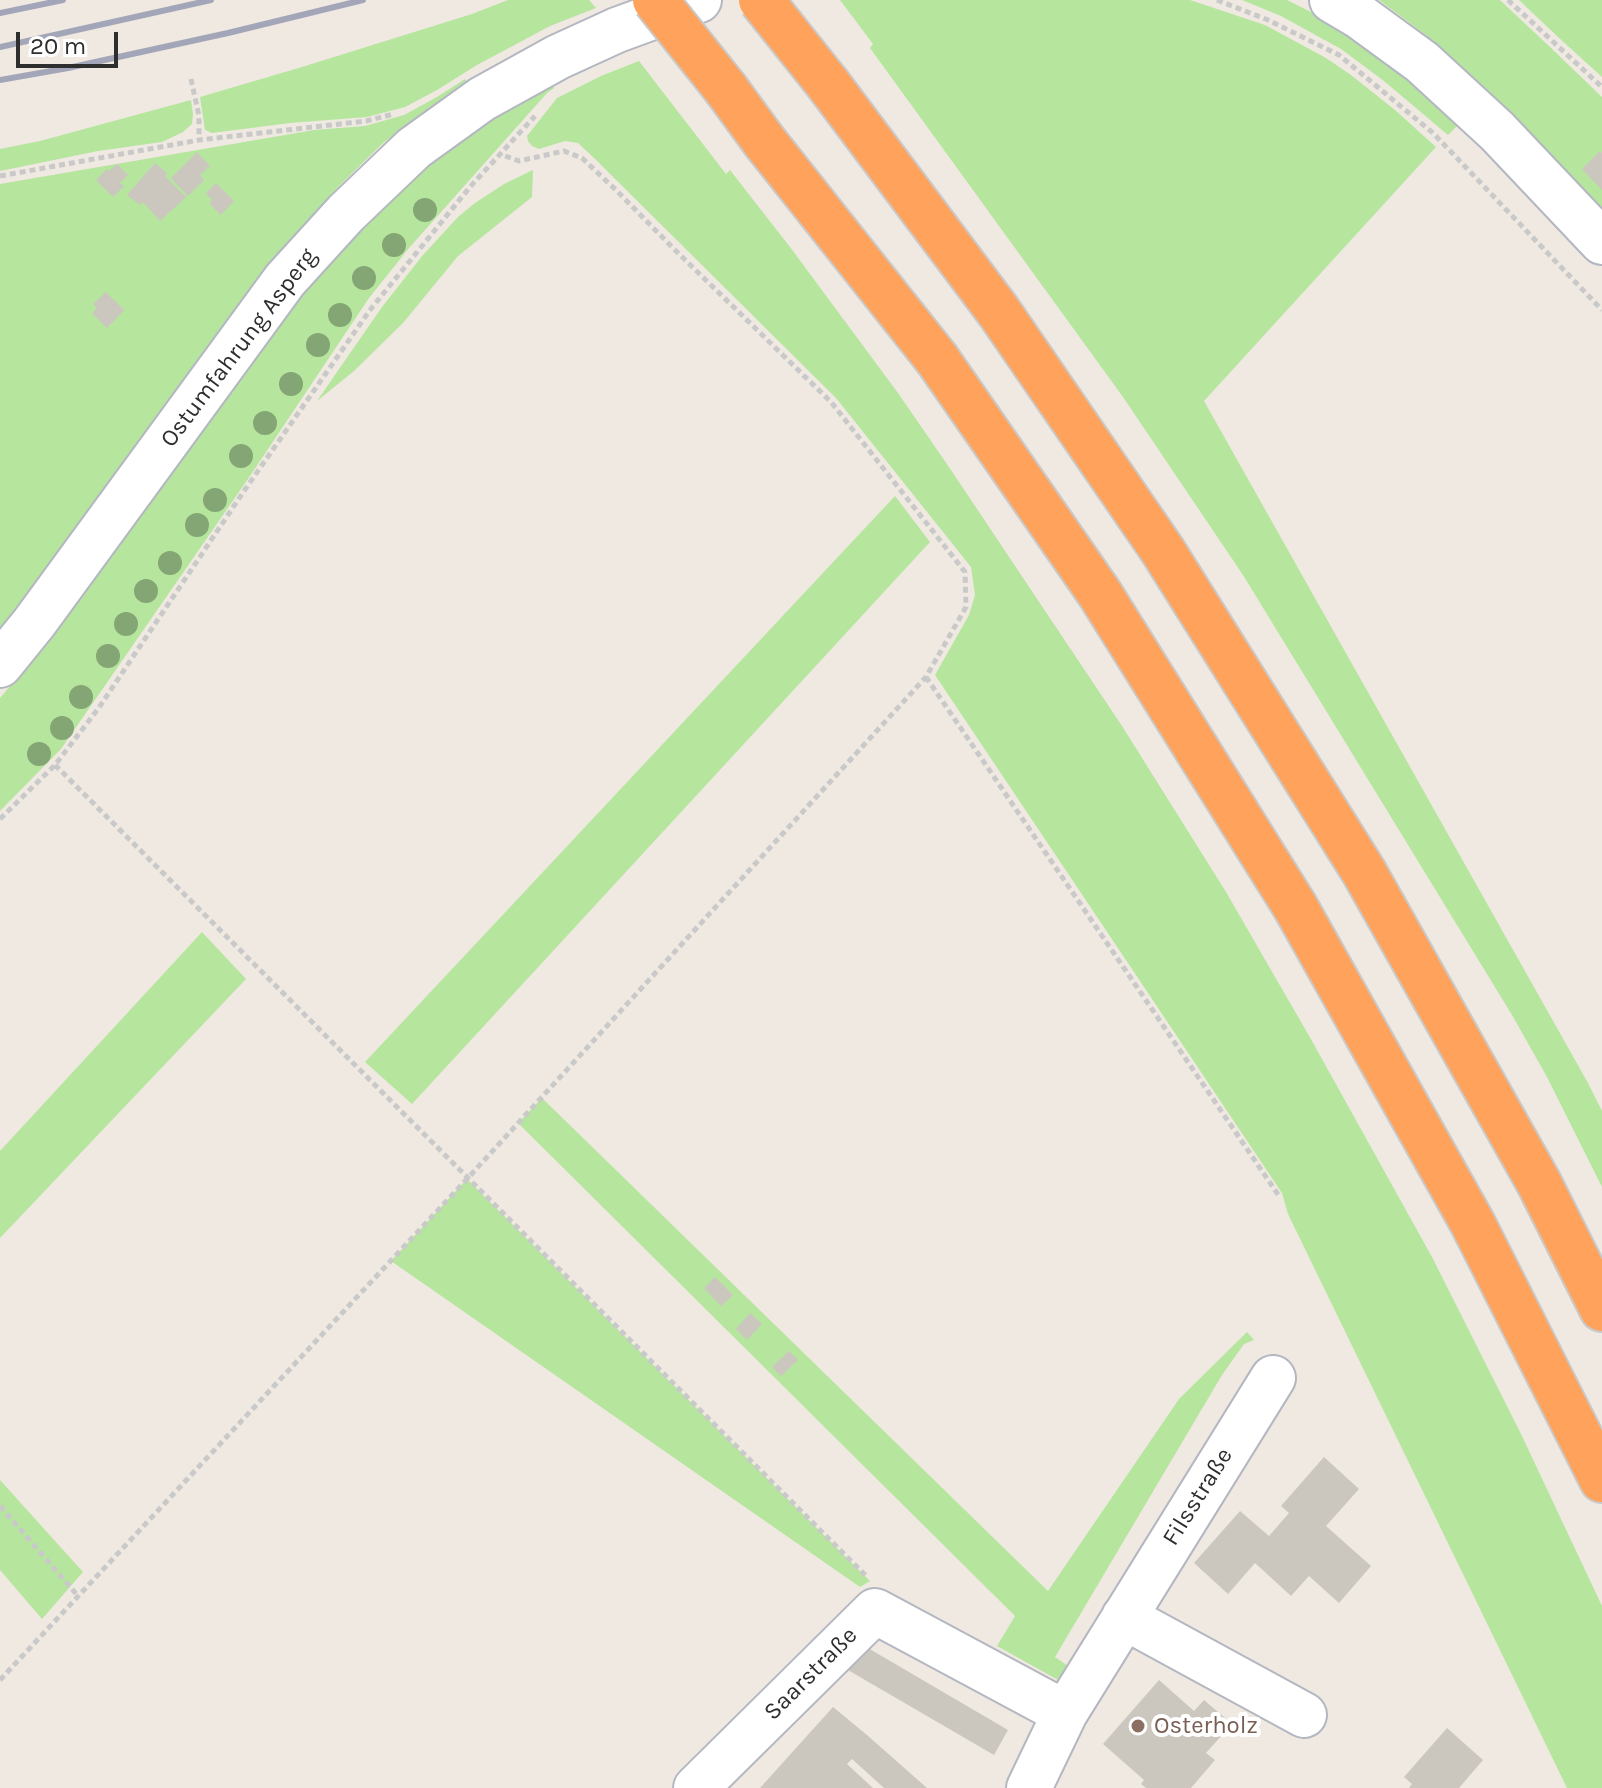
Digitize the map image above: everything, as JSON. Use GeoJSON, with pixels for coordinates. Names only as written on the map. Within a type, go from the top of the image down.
{"type":"FeatureCollection","features":[{"type":"Feature","properties":{"kind":"highway"},"geometry":{"type":"LineString","coordinates":[[655,0],[937,359],[1116,620],[1296,908],[1473,1224],[1602,1480]]}},
{"type":"Feature","properties":{"kind":"highway"},"geometry":{"type":"LineString","coordinates":[[761,0],[999,312],[1171,564],[1364,872],[1539,1183],[1602,1309]]}},
{"type":"Feature","properties":{"kind":"street","name":"Ostumfahrung Asperg"},"geometry":{"type":"LineString","coordinates":[[0,665],[43,612],[285,280],[346,213],[414,148],[482,99],[558,57],[617,30],[699,0]]}},
{"type":"Feature","properties":{"kind":"street"},"geometry":{"type":"LineString","coordinates":[[1332,0],[1422,62],[1497,131],[1602,242]]}},
{"type":"Feature","properties":{"kind":"street","name":"Filsstraße"},"geometry":{"type":"LineString","coordinates":[[1029,1788],[1065,1713],[1273,1378]]}},
{"type":"Feature","properties":{"kind":"street","name":"Saarstraße"},"geometry":{"type":"LineString","coordinates":[[696,1788],[875,1611],[1065,1713]]}},
{"type":"Feature","properties":{"kind":"street"},"geometry":{"type":"LineString","coordinates":[[1124,1617],[1304,1715]]}},
{"type":"Feature","properties":{"kind":"path"},"geometry":{"type":"LineString","coordinates":[[1217,0],[1268,20],[1339,55],[1433,133],[1602,310]]}},
{"type":"Feature","properties":{"kind":"path"},"geometry":{"type":"LineString","coordinates":[[1508,0],[1602,87]]}},
{"type":"Feature","properties":{"kind":"path"},"geometry":{"type":"LineString","coordinates":[[191,79],[199,116],[199,140]]}},
{"type":"Feature","properties":{"kind":"path"},"geometry":{"type":"LineString","coordinates":[[0,819],[55,765],[98,709],[370,310],[415,253],[537,114]]}},
{"type":"Feature","properties":{"kind":"path"},"geometry":{"type":"LineString","coordinates":[[0,176],[199,140],[366,121]]}},
{"type":"Feature","properties":{"kind":"path"},"geometry":{"type":"LineString","coordinates":[[0,1680],[467,1179],[926,677],[966,607],[965,572],[831,402],[616,190],[582,158],[564,151],[519,161],[500,154]]}},
{"type":"Feature","properties":{"kind":"path"},"geometry":{"type":"LineString","coordinates":[[926,677],[1279,1196]]}},
{"type":"Feature","properties":{"kind":"path"},"geometry":{"type":"LineString","coordinates":[[55,765],[870,1581],[876,1595],[875,1611]]}},
{"type":"Feature","properties":{"kind":"path"},"geometry":{"type":"LineString","coordinates":[[0,1506],[78,1596]]}},
{"type":"Feature","properties":{"kind":"green space"},"geometry":{"type":"Polygon","coordinates":[[[508,0],[589,0],[596,8],[550,26],[405,107],[367,117],[212,133],[205,130],[200,97],[472,14],[508,0]]]}},
{"type":"Feature","properties":{"kind":"green space"},"geometry":{"type":"Polygon","coordinates":[[[840,0],[1190,0],[1265,25],[1326,58],[1395,110],[1436,147],[1204,401],[1588,1083],[1602,1111],[1602,1187],[1512,1015],[1243,575],[1123,397],[870,48],[873,44],[840,0]]]}},
{"type":"Feature","properties":{"kind":"green space"},"geometry":{"type":"Polygon","coordinates":[[[1242,0],[1287,0],[1309,11],[1390,62],[1461,122],[1448,135],[1341,49],[1281,16],[1242,0]]]}},
{"type":"Feature","properties":{"kind":"green space"},"geometry":{"type":"Polygon","coordinates":[[[1379,0],[1500,0],[1550,47],[1602,97],[1602,214],[1497,104],[1499,101],[1426,35],[1379,0]]]}},
{"type":"Feature","properties":{"kind":"green space"},"geometry":{"type":"Polygon","coordinates":[[[1519,0],[1602,0],[1602,77],[1558,37],[1519,0]]]}},
{"type":"Feature","properties":{"kind":"green space"},"geometry":{"type":"Polygon","coordinates":[[[639,61],[726,174],[730,170],[790,247],[953,473],[1122,726],[1226,892],[1312,1041],[1432,1257],[1521,1434],[1602,1606],[1602,1788],[1567,1788],[1288,1214],[1282,1193],[935,675],[969,615],[975,595],[971,567],[836,398],[592,156],[578,143],[565,141],[539,149],[528,141],[527,136],[557,98],[639,61]]]}},
{"type":"Feature","properties":{"kind":"green space"},"geometry":{"type":"Polygon","coordinates":[[[465,79],[383,143],[301,228],[179,387],[0,634],[0,184],[314,130],[365,126],[404,115],[465,79]]]}},
{"type":"Feature","properties":{"kind":"green space"},"geometry":{"type":"Polygon","coordinates":[[[552,84],[554,88],[409,248],[369,298],[61,749],[0,811],[0,698],[46,643],[297,299],[351,237],[401,187],[462,138],[552,84]]]}},
{"type":"Feature","properties":{"kind":"green space"},"geometry":{"type":"Polygon","coordinates":[[[191,100],[192,124],[162,142],[98,151],[0,171],[0,149],[191,100]]]}},
{"type":"Feature","properties":{"kind":"green space"},"geometry":{"type":"Polygon","coordinates":[[[533,170],[532,197],[458,256],[403,323],[354,371],[317,401],[382,307],[458,217],[504,184],[533,170]]]}},
{"type":"Feature","properties":{"kind":"green space"},"geometry":{"type":"Polygon","coordinates":[[[895,496],[930,542],[412,1104],[365,1062],[895,496]]]}},
{"type":"Feature","properties":{"kind":"green space"},"geometry":{"type":"Polygon","coordinates":[[[202,932],[246,979],[0,1238],[0,1151],[202,932]]]}},
{"type":"Feature","properties":{"kind":"green space"},"geometry":{"type":"Polygon","coordinates":[[[542,1098],[1048,1591],[1179,1399],[1247,1332],[1254,1340],[1244,1344],[1222,1375],[1055,1657],[1068,1666],[1060,1681],[997,1646],[1015,1616],[518,1123],[542,1098]]]}},
{"type":"Feature","properties":{"kind":"green space"},"geometry":{"type":"Polygon","coordinates":[[[467,1179],[870,1581],[860,1587],[391,1261],[467,1179]]]}},
{"type":"Feature","properties":{"kind":"green space"},"geometry":{"type":"Polygon","coordinates":[[[0,1480],[83,1572],[42,1619],[0,1570],[0,1480]]]}},
{"type":"Feature","properties":{"kind":"building"},"geometry":{"type":"Polygon","coordinates":[[[1600,151],[1602,153],[1602,190],[1582,169],[1600,151]]]}},
{"type":"Feature","properties":{"kind":"building"},"geometry":{"type":"Polygon","coordinates":[[[197,152],[210,166],[200,175],[204,180],[188,196],[171,178],[197,152]]]}},
{"type":"Feature","properties":{"kind":"building"},"geometry":{"type":"Polygon","coordinates":[[[155,163],[186,197],[160,221],[143,202],[140,205],[127,195],[155,163]]]}},
{"type":"Feature","properties":{"kind":"building"},"geometry":{"type":"Polygon","coordinates":[[[117,164],[128,175],[120,183],[124,186],[113,197],[96,180],[117,164]]]}},
{"type":"Feature","properties":{"kind":"building"},"geometry":{"type":"Polygon","coordinates":[[[216,183],[234,201],[221,215],[209,203],[212,200],[206,193],[216,183]]]}},
{"type":"Feature","properties":{"kind":"building"},"geometry":{"type":"Polygon","coordinates":[[[106,292],[124,310],[107,328],[92,313],[97,308],[93,304],[106,292]]]}},
{"type":"Feature","properties":{"kind":"building"},"geometry":{"type":"Polygon","coordinates":[[[715,1277],[733,1295],[721,1306],[704,1288],[715,1277]]]}},
{"type":"Feature","properties":{"kind":"building"},"geometry":{"type":"Polygon","coordinates":[[[750,1313],[762,1324],[747,1340],[736,1329],[750,1313]]]}},
{"type":"Feature","properties":{"kind":"building"},"geometry":{"type":"Polygon","coordinates":[[[789,1351],[798,1360],[781,1376],[772,1367],[789,1351]]]}},
{"type":"Feature","properties":{"kind":"building"},"geometry":{"type":"Polygon","coordinates":[[[1324,1457],[1359,1489],[1326,1526],[1371,1566],[1339,1603],[1309,1576],[1291,1596],[1255,1563],[1228,1594],[1194,1563],[1240,1511],[1269,1536],[1289,1513],[1281,1506],[1324,1457]]]}},
{"type":"Feature","properties":{"kind":"building"},"geometry":{"type":"Polygon","coordinates":[[[856,1641],[1008,1730],[994,1755],[841,1666],[856,1641]]]}},
{"type":"Feature","properties":{"kind":"building"},"geometry":{"type":"Polygon","coordinates":[[[1159,1680],[1194,1711],[1204,1700],[1232,1724],[1206,1753],[1215,1760],[1191,1788],[1146,1788],[1141,1784],[1144,1780],[1103,1744],[1159,1680]]]}},
{"type":"Feature","properties":{"kind":"building"},"geometry":{"type":"Polygon","coordinates":[[[833,1707],[927,1788],[884,1788],[852,1759],[847,1764],[873,1788],[760,1788],[833,1707]]]}},
{"type":"Feature","properties":{"kind":"building"},"geometry":{"type":"Polygon","coordinates":[[[1447,1728],[1483,1760],[1459,1788],[1409,1788],[1412,1784],[1404,1777],[1447,1728]]]}},
{"type":"Feature","properties":{"kind":"railway"},"geometry":{"type":"LineString","coordinates":[[0,13],[63,0]]}},
{"type":"Feature","properties":{"kind":"railway"},"geometry":{"type":"LineString","coordinates":[[0,47],[211,0]]}},
{"type":"Feature","properties":{"kind":"railway"},"geometry":{"type":"LineString","coordinates":[[0,80],[228,33],[363,0]]}},
{"type":"Feature","properties":{"kind":"place","name":"Osterholz"},"geometry":{"type":"Point","coordinates":[1138,1726]}}]}
